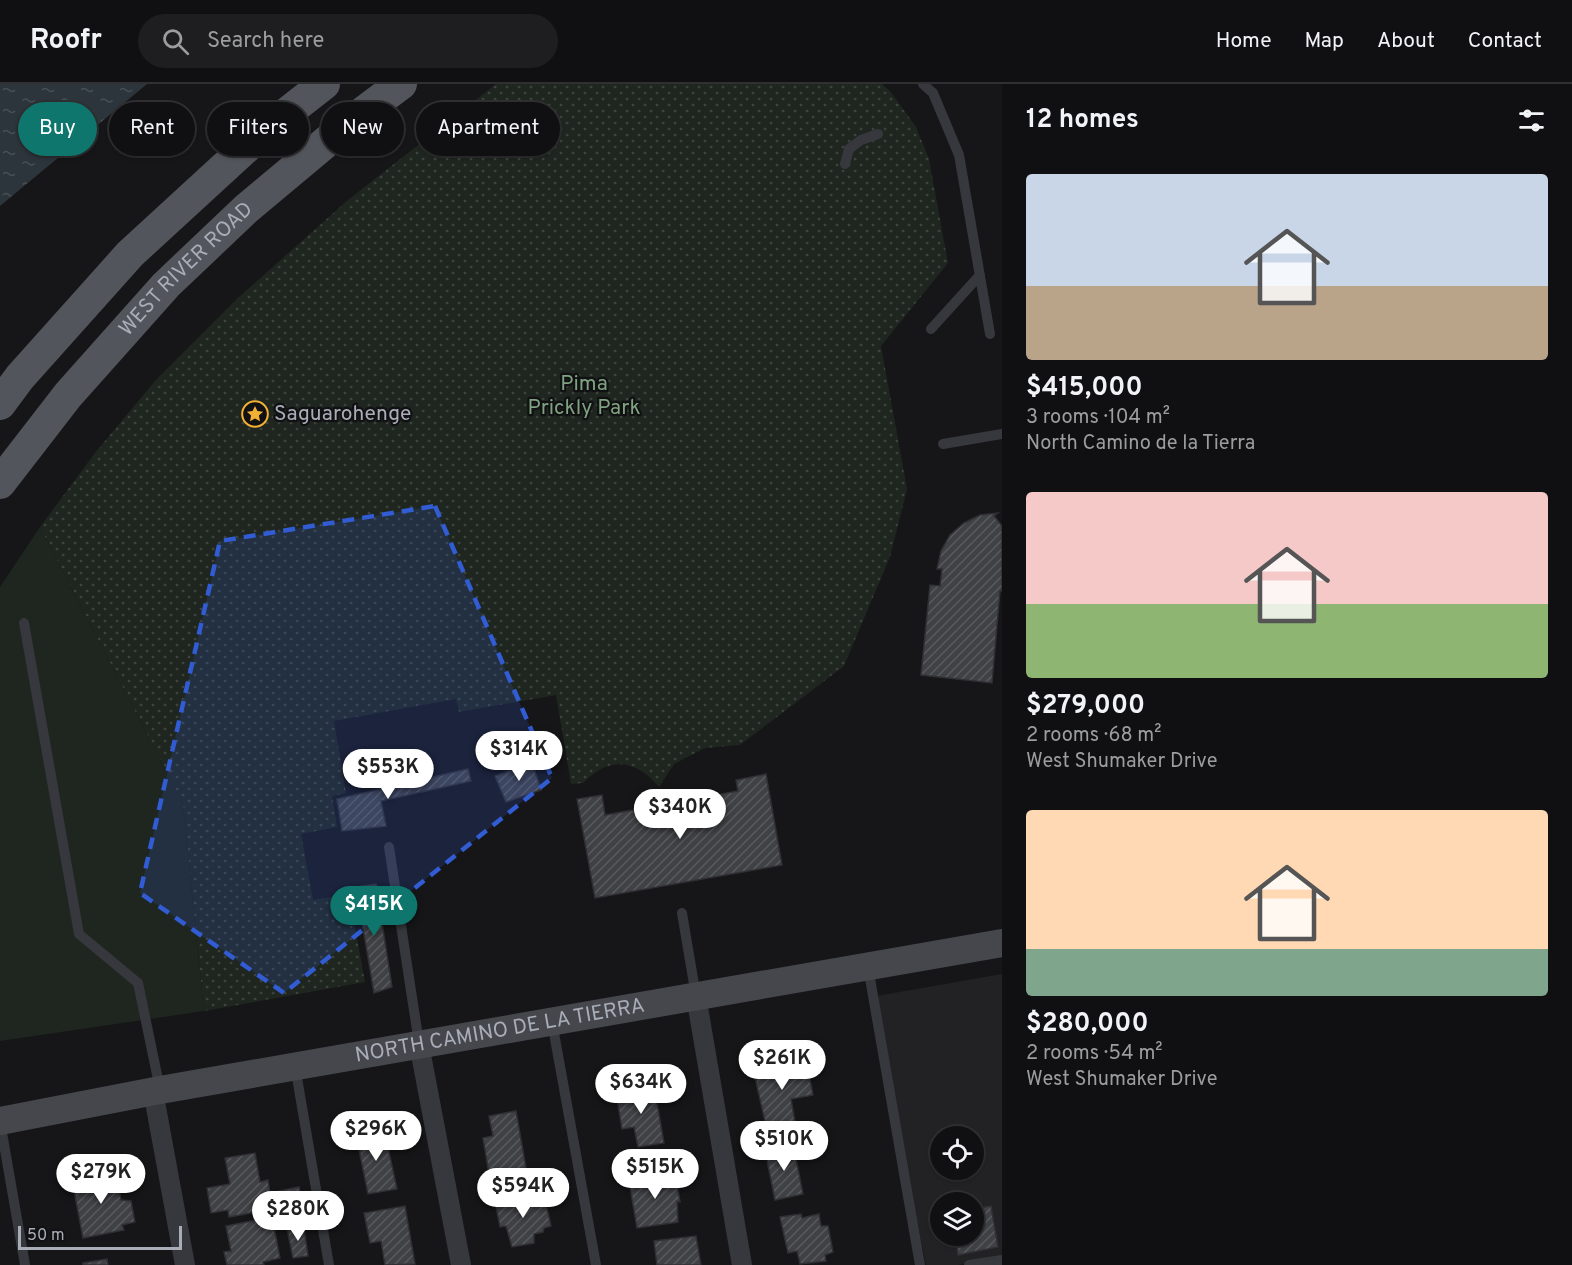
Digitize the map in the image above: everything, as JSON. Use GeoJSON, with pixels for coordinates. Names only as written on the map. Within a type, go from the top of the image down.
{"type":"FeatureCollection","features":[{"type":"Feature","properties":{"kind":"main road"},"geometry":{"type":"LineString","coordinates":[[0,404],[20,377],[130,254],[264,131],[324,84]]}},
{"type":"Feature","properties":{"kind":"main road","name":"WEST RIVER ROAD"},"geometry":{"type":"LineString","coordinates":[[0,483],[68,394],[166,285],[246,209],[350,122],[401,84]]}},
{"type":"Feature","properties":{"kind":"street","name":"NORTH CAMINO DE LA TIERRA"},"geometry":{"type":"LineString","coordinates":[[0,1120],[419,1044],[1002,944]]}},
{"type":"Feature","properties":{"kind":"street"},"geometry":{"type":"LineString","coordinates":[[696,996],[742,1265]]}},
{"type":"Feature","properties":{"kind":"street"},"geometry":{"type":"LineString","coordinates":[[419,1044],[461,1265]]}},
{"type":"Feature","properties":{"kind":"street"},"geometry":{"type":"LineString","coordinates":[[157,1091],[185,1265]]}},
{"type":"Feature","properties":{"kind":"lane"},"geometry":{"type":"LineString","coordinates":[[923,84],[933,93],[959,154],[990,334]]}},
{"type":"Feature","properties":{"kind":"lane"},"geometry":{"type":"LineString","coordinates":[[845,164],[849,148],[861,140],[878,134]]}},
{"type":"Feature","properties":{"kind":"lane"},"geometry":{"type":"LineString","coordinates":[[931,329],[980,275]]}},
{"type":"Feature","properties":{"kind":"lane"},"geometry":{"type":"LineString","coordinates":[[943,444],[1002,434]]}},
{"type":"Feature","properties":{"kind":"lane"},"geometry":{"type":"LineString","coordinates":[[24,623],[79,934],[138,983],[157,1091]]}},
{"type":"Feature","properties":{"kind":"lane"},"geometry":{"type":"LineString","coordinates":[[389,847],[419,1044]]}},
{"type":"Feature","properties":{"kind":"lane"},"geometry":{"type":"LineString","coordinates":[[682,913],[696,996]]}},
{"type":"Feature","properties":{"kind":"lane"},"geometry":{"type":"LineString","coordinates":[[868,966],[920,1265]]}},
{"type":"Feature","properties":{"kind":"lane"},"geometry":{"type":"LineString","coordinates":[[552,1021],[596,1265]]}},
{"type":"Feature","properties":{"kind":"lane"},"geometry":{"type":"LineString","coordinates":[[295,1066],[329,1265]]}},
{"type":"Feature","properties":{"kind":"lane"},"geometry":{"type":"LineString","coordinates":[[0,1120],[25,1265]]}},
{"type":"Feature","properties":{"kind":"lane"},"geometry":{"type":"LineString","coordinates":[[969,1265],[1002,1260]]}},
{"type":"Feature","properties":{"kind":"highlighted area"},"geometry":{"type":"Polygon","coordinates":[[[435,506],[552,778],[284,993],[140,893],[220,541],[435,506]]]}},
{"type":"Feature","properties":{"kind":"shaded area"},"geometry":{"type":"Polygon","coordinates":[[[1002,974],[1002,1257],[958,1265],[926,1265],[871,997],[1002,974]]]}},
{"type":"Feature","properties":{"kind":"green space","name":"Pima Prickly Park"},"geometry":{"type":"Polygon","coordinates":[[[496,84],[882,84],[890,91],[916,127],[929,159],[948,263],[881,346],[907,489],[890,557],[844,666],[740,745],[705,748],[674,764],[659,787],[641,771],[622,764],[603,768],[583,783],[571,784],[556,695],[459,712],[456,699],[334,721],[346,793],[332,796],[337,827],[301,834],[313,900],[349,894],[365,982],[204,1011],[183,804],[40,527],[95,453],[155,381],[239,297],[348,200],[416,147],[416,156],[560,156],[560,102],[473,102],[496,84]]]}},
{"type":"Feature","properties":{"kind":"green space"},"geometry":{"type":"Polygon","coordinates":[[[40,527],[183,804],[204,1011],[0,1041],[0,587],[40,527]]]}},
{"type":"Feature","properties":{"kind":"water"},"geometry":{"type":"Polygon","coordinates":[[[0,84],[147,84],[125,102],[109,102],[109,116],[97,125],[97,102],[18,102],[18,156],[60,156],[0,206],[0,84]]]}},
{"type":"Feature","properties":{"kind":"building"},"geometry":{"type":"Polygon","coordinates":[[[998,513],[994,516],[1002,526],[1002,591],[1000,591],[992,683],[921,675],[930,585],[940,586],[942,569],[937,569],[941,551],[950,535],[964,523],[980,515],[998,513]]]}},
{"type":"Feature","properties":{"kind":"building"},"geometry":{"type":"Polygon","coordinates":[[[532,762],[541,790],[506,802],[495,776],[532,762]]]}},
{"type":"Feature","properties":{"kind":"building"},"geometry":{"type":"Polygon","coordinates":[[[468,769],[471,781],[381,801],[386,826],[342,831],[337,799],[468,769]]]}},
{"type":"Feature","properties":{"kind":"building"},"geometry":{"type":"Polygon","coordinates":[[[766,774],[782,865],[595,898],[577,799],[602,795],[605,815],[738,791],[736,780],[766,774]]]}},
{"type":"Feature","properties":{"kind":"building"},"geometry":{"type":"Polygon","coordinates":[[[376,884],[392,987],[374,993],[356,887],[376,884]]]}},
{"type":"Feature","properties":{"kind":"building"},"geometry":{"type":"Polygon","coordinates":[[[807,1064],[813,1095],[791,1099],[795,1122],[766,1126],[753,1069],[807,1064]]]}},
{"type":"Feature","properties":{"kind":"building"},"geometry":{"type":"Polygon","coordinates":[[[654,1086],[664,1143],[638,1147],[634,1127],[622,1129],[616,1093],[654,1086]]]}},
{"type":"Feature","properties":{"kind":"building"},"geometry":{"type":"Polygon","coordinates":[[[516,1111],[526,1168],[489,1174],[483,1138],[493,1136],[489,1116],[516,1111]]]}},
{"type":"Feature","properties":{"kind":"building"},"geometry":{"type":"Polygon","coordinates":[[[384,1129],[397,1189],[368,1194],[356,1135],[384,1129]]]}},
{"type":"Feature","properties":{"kind":"building"},"geometry":{"type":"Polygon","coordinates":[[[793,1144],[803,1194],[775,1200],[765,1150],[793,1144]]]}},
{"type":"Feature","properties":{"kind":"building"},"geometry":{"type":"Polygon","coordinates":[[[255,1153],[260,1182],[268,1180],[271,1200],[264,1201],[266,1210],[229,1217],[228,1210],[211,1213],[207,1188],[230,1184],[225,1158],[255,1153]]]}},
{"type":"Feature","properties":{"kind":"building"},"geometry":{"type":"Polygon","coordinates":[[[116,1172],[121,1200],[131,1201],[135,1222],[122,1225],[124,1230],[83,1238],[72,1180],[116,1172]]]}},
{"type":"Feature","properties":{"kind":"building"},"geometry":{"type":"Polygon","coordinates":[[[675,1173],[680,1202],[677,1201],[678,1222],[637,1228],[629,1181],[675,1173]]]}},
{"type":"Feature","properties":{"kind":"building"},"geometry":{"type":"Polygon","coordinates":[[[299,1187],[304,1209],[285,1211],[279,1191],[299,1187]]]}},
{"type":"Feature","properties":{"kind":"building"},"geometry":{"type":"Polygon","coordinates":[[[544,1195],[551,1226],[544,1228],[543,1232],[534,1234],[534,1243],[512,1247],[506,1226],[500,1227],[495,1202],[544,1195]]]}},
{"type":"Feature","properties":{"kind":"building"},"geometry":{"type":"Polygon","coordinates":[[[405,1206],[415,1264],[385,1265],[381,1241],[370,1243],[364,1213],[405,1206]]]}},
{"type":"Feature","properties":{"kind":"building"},"geometry":{"type":"Polygon","coordinates":[[[991,1206],[998,1247],[958,1255],[957,1246],[984,1246],[984,1207],[991,1206]]]}},
{"type":"Feature","properties":{"kind":"building"},"geometry":{"type":"Polygon","coordinates":[[[801,1214],[802,1218],[819,1214],[821,1226],[828,1226],[833,1252],[825,1255],[826,1261],[800,1264],[797,1251],[788,1253],[780,1217],[801,1214]]]}},
{"type":"Feature","properties":{"kind":"building"},"geometry":{"type":"Polygon","coordinates":[[[272,1217],[280,1258],[263,1262],[264,1265],[227,1265],[224,1252],[231,1251],[226,1226],[272,1217]]]}},
{"type":"Feature","properties":{"kind":"building"},"geometry":{"type":"Polygon","coordinates":[[[304,1228],[308,1256],[293,1258],[287,1229],[304,1228]]]}},
{"type":"Feature","properties":{"kind":"building"},"geometry":{"type":"Polygon","coordinates":[[[696,1236],[701,1265],[657,1265],[654,1241],[696,1236]]]}},
{"type":"Feature","properties":{"kind":"building"},"geometry":{"type":"Polygon","coordinates":[[[107,1259],[108,1265],[83,1265],[83,1263],[107,1259]]]}},
{"type":"Feature","properties":{"kind":"place","name":"Saguarohenge"},"geometry":{"type":"Point","coordinates":[255,414]}}]}
